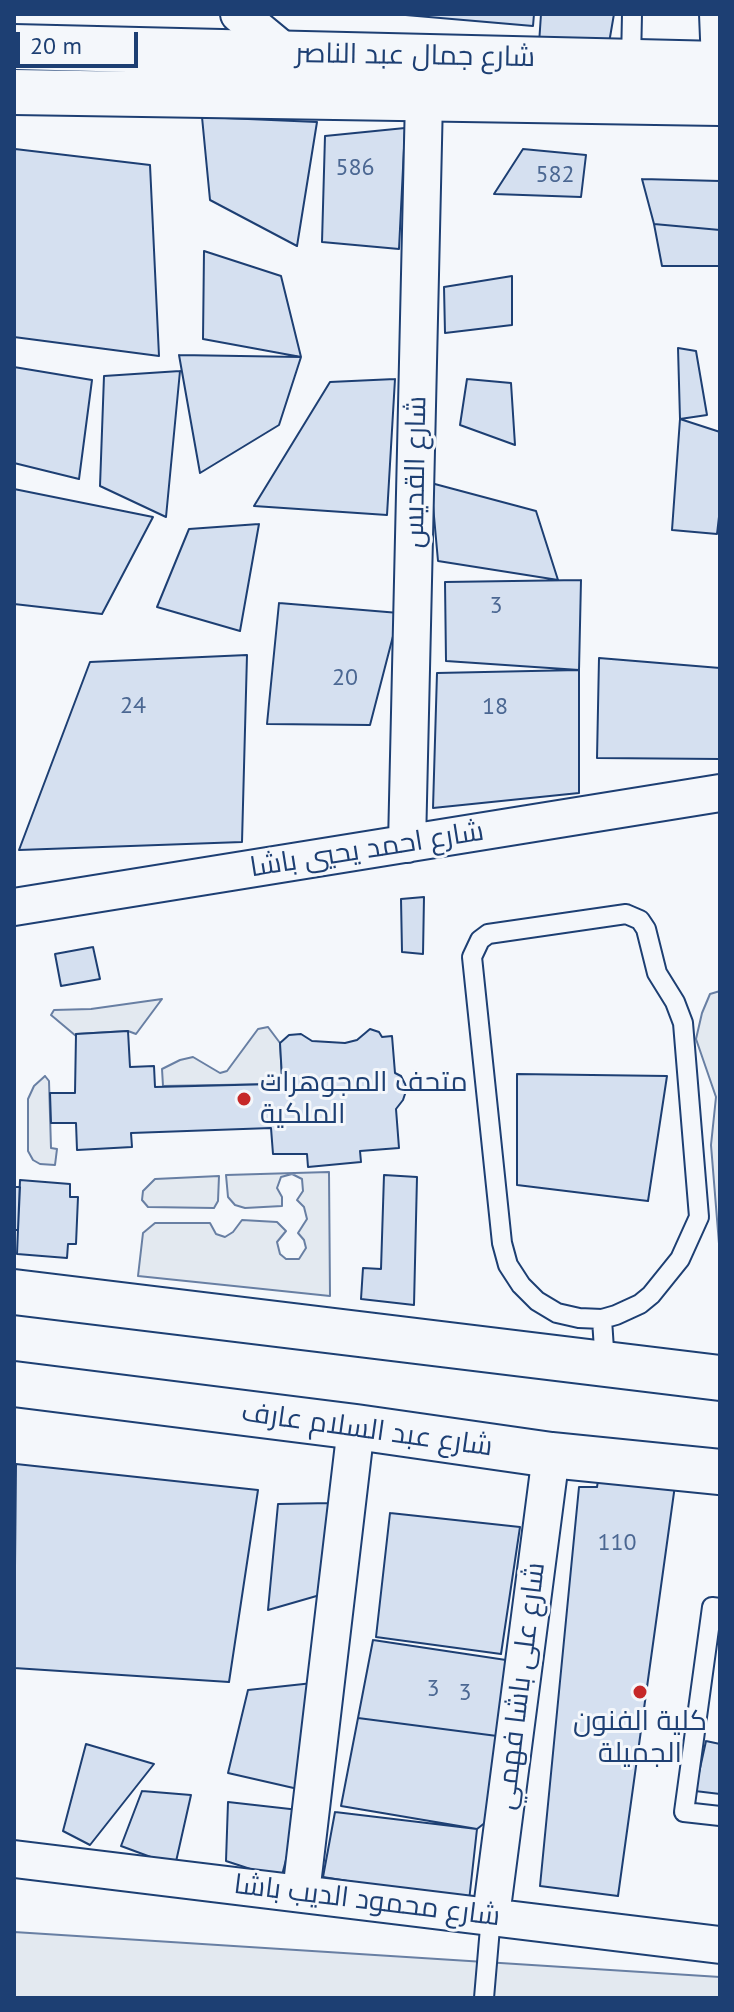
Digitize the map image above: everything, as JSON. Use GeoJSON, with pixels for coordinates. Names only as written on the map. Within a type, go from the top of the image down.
{"type":"FeatureCollection","features":[{"type":"Feature","properties":{"kind":"street"},"geometry":{"type":"LineString","coordinates":[[239,14],[286,53]]}},
{"type":"Feature","properties":{"kind":"street","name":"شارع جمال عبد الناصر"},"geometry":{"type":"LineString","coordinates":[[14,47],[631,61],[717,77]]}},
{"type":"Feature","properties":{"kind":"street","name":"شارع جمال عبد الناصر"},"geometry":{"type":"LineString","coordinates":[[14,92],[424,99],[717,77]]}},
{"type":"Feature","properties":{"kind":"street","name":"شارع القديس"},"geometry":{"type":"LineString","coordinates":[[407,844],[424,99]]}},
{"type":"Feature","properties":{"kind":"street","name":"شارع احمد يحيي باشا"},"geometry":{"type":"LineString","coordinates":[[14,907],[720,793]]}},
{"type":"Feature","properties":{"kind":"street"},"geometry":{"type":"LineString","coordinates":[[14,1292],[720,1378]]}},
{"type":"Feature","properties":{"kind":"street","name":"شارع عبد السلام عارف"},"geometry":{"type":"LineString","coordinates":[[14,1384],[551,1455],[720,1472]]}},
{"type":"Feature","properties":{"kind":"street"},"geometry":{"type":"LineString","coordinates":[[301,1893],[356,1427]]}},
{"type":"Feature","properties":{"kind":"street","name":"شارع على باشا فهمي"},"geometry":{"type":"LineString","coordinates":[[491,1916],[551,1455]]}},
{"type":"Feature","properties":{"kind":"street","name":"شارع محمود الديب باشا"},"geometry":{"type":"LineString","coordinates":[[14,1859],[720,1945]]}},
{"type":"Feature","properties":{"kind":"lane"},"geometry":{"type":"LineString","coordinates":[[631,61],[632,14]]}},
{"type":"Feature","properties":{"kind":"lane"},"geometry":{"type":"LineString","coordinates":[[709,14],[717,77]]}},
{"type":"Feature","properties":{"kind":"lane"},"geometry":{"type":"LineString","coordinates":[[626,914],[640,920],[646,929],[657,973],[675,1002],[683,1023],[699,1217],[680,1259],[651,1295],[629,1310],[602,1319],[557,1313],[537,1301],[521,1285],[508,1265],[502,1243],[471,966],[475,948],[488,934],[626,914]]}},
{"type":"Feature","properties":{"kind":"lane"},"geometry":{"type":"LineString","coordinates":[[602,1319],[605,1365]]}},
{"type":"Feature","properties":{"kind":"lane"},"geometry":{"type":"LineString","coordinates":[[720,1608],[712,1607],[684,1812],[720,1816]]}},
{"type":"Feature","properties":{"kind":"lane"},"geometry":{"type":"LineString","coordinates":[[484,1998],[491,1916]]}},
{"type":"Feature","properties":{"kind":"shaded area"},"geometry":{"type":"Polygon","coordinates":[[[720,991],[720,1256],[711,1145],[716,1097],[696,1039],[710,994],[720,991]]]}},
{"type":"Feature","properties":{"kind":"shaded area"},"geometry":{"type":"Polygon","coordinates":[[[162,999],[136,1034],[128,1031],[76,1036],[51,1015],[54,1010],[91,1009],[162,999]]]}},
{"type":"Feature","properties":{"kind":"shaded area"},"geometry":{"type":"Polygon","coordinates":[[[268,1027],[280,1043],[282,1078],[274,1078],[274,1084],[163,1086],[162,1069],[180,1060],[193,1057],[220,1073],[227,1071],[258,1029],[268,1027]]]}},
{"type":"Feature","properties":{"kind":"shaded area"},"geometry":{"type":"Polygon","coordinates":[[[45,1076],[49,1081],[51,1148],[57,1149],[55,1165],[40,1164],[33,1160],[28,1151],[28,1099],[34,1086],[45,1076]]]}},
{"type":"Feature","properties":{"kind":"shaded area"},"geometry":{"type":"Polygon","coordinates":[[[329,1172],[330,1296],[138,1276],[143,1233],[155,1223],[210,1223],[216,1234],[225,1237],[242,1220],[277,1222],[286,1231],[277,1242],[280,1254],[286,1259],[299,1259],[306,1248],[298,1233],[307,1219],[304,1207],[297,1200],[303,1191],[302,1179],[292,1174],[281,1177],[277,1188],[282,1197],[282,1206],[245,1208],[235,1205],[228,1197],[226,1175],[329,1172]]]}},
{"type":"Feature","properties":{"kind":"shaded area"},"geometry":{"type":"Polygon","coordinates":[[[219,1176],[218,1201],[214,1208],[148,1207],[142,1200],[143,1191],[155,1179],[219,1176]]]}},
{"type":"Feature","properties":{"kind":"shaded area"},"geometry":{"type":"Polygon","coordinates":[[[14,1932],[720,1977],[720,1998],[14,1998],[14,1932]]]}},
{"type":"Feature","properties":{"kind":"building"},"geometry":{"type":"Polygon","coordinates":[[[394,14],[534,14],[533,26],[394,14]]]}},
{"type":"Feature","properties":{"kind":"building"},"geometry":{"type":"Polygon","coordinates":[[[541,14],[614,14],[609,43],[539,44],[541,14]]]}},
{"type":"Feature","properties":{"kind":"building"},"geometry":{"type":"Polygon","coordinates":[[[202,117],[317,122],[297,246],[210,200],[202,117]]]}},
{"type":"Feature","properties":{"kind":"building"},"geometry":{"type":"Polygon","coordinates":[[[405,128],[399,249],[322,242],[325,136],[405,128]]]}},
{"type":"Feature","properties":{"kind":"building"},"geometry":{"type":"Polygon","coordinates":[[[15,149],[150,165],[159,356],[14,337],[15,149]]]}},
{"type":"Feature","properties":{"kind":"building"},"geometry":{"type":"Polygon","coordinates":[[[523,149],[586,155],[581,197],[494,194],[523,149]]]}},
{"type":"Feature","properties":{"kind":"building"},"geometry":{"type":"Polygon","coordinates":[[[642,179],[720,181],[720,230],[654,224],[642,179]]]}},
{"type":"Feature","properties":{"kind":"building"},"geometry":{"type":"Polygon","coordinates":[[[654,224],[720,230],[720,266],[662,266],[654,224]]]}},
{"type":"Feature","properties":{"kind":"building"},"geometry":{"type":"Polygon","coordinates":[[[204,251],[281,276],[301,357],[203,339],[204,251]]]}},
{"type":"Feature","properties":{"kind":"building"},"geometry":{"type":"Polygon","coordinates":[[[512,276],[512,325],[445,333],[444,287],[512,276]]]}},
{"type":"Feature","properties":{"kind":"building"},"geometry":{"type":"Polygon","coordinates":[[[678,348],[696,351],[707,415],[680,419],[678,348]]]}},
{"type":"Feature","properties":{"kind":"building"},"geometry":{"type":"Polygon","coordinates":[[[179,355],[301,357],[279,425],[200,473],[179,355]]]}},
{"type":"Feature","properties":{"kind":"building"},"geometry":{"type":"Polygon","coordinates":[[[14,367],[92,380],[79,479],[14,463],[14,367]]]}},
{"type":"Feature","properties":{"kind":"building"},"geometry":{"type":"Polygon","coordinates":[[[180,371],[166,517],[100,486],[104,376],[180,371]]]}},
{"type":"Feature","properties":{"kind":"building"},"geometry":{"type":"Polygon","coordinates":[[[395,379],[387,515],[254,506],[330,382],[395,379]]]}},
{"type":"Feature","properties":{"kind":"building"},"geometry":{"type":"Polygon","coordinates":[[[467,379],[511,383],[515,445],[460,425],[467,379]]]}},
{"type":"Feature","properties":{"kind":"building"},"geometry":{"type":"Polygon","coordinates":[[[680,419],[720,432],[717,534],[672,530],[680,419]]]}},
{"type":"Feature","properties":{"kind":"building"},"geometry":{"type":"Polygon","coordinates":[[[431,483],[536,511],[558,580],[438,561],[431,483]]]}},
{"type":"Feature","properties":{"kind":"building"},"geometry":{"type":"Polygon","coordinates":[[[14,489],[153,517],[102,614],[14,604],[14,489]]]}},
{"type":"Feature","properties":{"kind":"building"},"geometry":{"type":"Polygon","coordinates":[[[259,524],[240,631],[157,607],[189,529],[259,524]]]}},
{"type":"Feature","properties":{"kind":"building"},"geometry":{"type":"Polygon","coordinates":[[[581,580],[579,670],[446,661],[445,582],[581,580]]]}},
{"type":"Feature","properties":{"kind":"building"},"geometry":{"type":"Polygon","coordinates":[[[279,603],[399,613],[370,725],[267,724],[279,603]]]}},
{"type":"Feature","properties":{"kind":"building"},"geometry":{"type":"Polygon","coordinates":[[[247,655],[242,842],[19,850],[90,662],[247,655]]]}},
{"type":"Feature","properties":{"kind":"building"},"geometry":{"type":"Polygon","coordinates":[[[599,658],[720,668],[720,759],[597,758],[599,658]]]}},
{"type":"Feature","properties":{"kind":"building"},"geometry":{"type":"Polygon","coordinates":[[[579,670],[579,793],[433,808],[437,673],[579,670]]]}},
{"type":"Feature","properties":{"kind":"building"},"geometry":{"type":"Polygon","coordinates":[[[424,897],[423,954],[402,952],[401,899],[424,897]]]}},
{"type":"Feature","properties":{"kind":"building"},"geometry":{"type":"Polygon","coordinates":[[[93,947],[100,979],[61,986],[55,954],[93,947]]]}},
{"type":"Feature","properties":{"kind":"building","name":"متحف المجوهرات الملكية"},"geometry":{"type":"Polygon","coordinates":[[[370,1029],[379,1032],[382,1037],[392,1036],[395,1073],[401,1076],[407,1088],[396,1109],[399,1148],[360,1151],[361,1162],[308,1167],[307,1154],[273,1154],[271,1128],[131,1133],[132,1147],[77,1150],[76,1123],[51,1123],[50,1093],[75,1093],[76,1034],[128,1031],[130,1067],[154,1066],[155,1087],[274,1084],[274,1078],[282,1078],[280,1043],[289,1035],[301,1034],[312,1041],[345,1043],[357,1040],[370,1029]]]}},
{"type":"Feature","properties":{"kind":"building"},"geometry":{"type":"Polygon","coordinates":[[[517,1074],[667,1076],[648,1201],[517,1185],[517,1074]]]}},
{"type":"Feature","properties":{"kind":"building"},"geometry":{"type":"Polygon","coordinates":[[[384,1175],[417,1177],[414,1305],[361,1299],[363,1268],[381,1269],[384,1175]]]}},
{"type":"Feature","properties":{"kind":"building"},"geometry":{"type":"Polygon","coordinates":[[[20,1180],[70,1184],[70,1197],[78,1197],[76,1244],[68,1244],[67,1258],[17,1254],[20,1180]]]}},
{"type":"Feature","properties":{"kind":"building"},"geometry":{"type":"Polygon","coordinates":[[[14,1187],[20,1187],[18,1230],[14,1230],[14,1187]]]}},
{"type":"Feature","properties":{"kind":"building"},"geometry":{"type":"Polygon","coordinates":[[[16,1464],[258,1490],[229,1682],[14,1668],[16,1464]]]}},
{"type":"Feature","properties":{"kind":"building"},"geometry":{"type":"Polygon","coordinates":[[[600,1469],[676,1478],[618,1896],[540,1886],[579,1487],[597,1487],[600,1469]]]}},
{"type":"Feature","properties":{"kind":"building"},"geometry":{"type":"Polygon","coordinates":[[[331,1503],[320,1595],[268,1610],[278,1504],[331,1503]]]}},
{"type":"Feature","properties":{"kind":"building"},"geometry":{"type":"Polygon","coordinates":[[[390,1513],[520,1527],[501,1654],[376,1637],[390,1513]]]}},
{"type":"Feature","properties":{"kind":"building"},"geometry":{"type":"Polygon","coordinates":[[[373,1640],[506,1660],[497,1736],[358,1718],[373,1640]]]}},
{"type":"Feature","properties":{"kind":"building"},"geometry":{"type":"Polygon","coordinates":[[[313,1683],[298,1789],[228,1773],[248,1690],[313,1683]]]}},
{"type":"Feature","properties":{"kind":"building"},"geometry":{"type":"Polygon","coordinates":[[[358,1718],[497,1736],[486,1822],[477,1829],[341,1806],[358,1718]]]}},
{"type":"Feature","properties":{"kind":"building"},"geometry":{"type":"Polygon","coordinates":[[[706,1741],[720,1744],[720,1794],[695,1791],[706,1741]]]}},
{"type":"Feature","properties":{"kind":"building"},"geometry":{"type":"Polygon","coordinates":[[[86,1744],[154,1764],[90,1845],[63,1831],[86,1744]]]}},
{"type":"Feature","properties":{"kind":"building"},"geometry":{"type":"Polygon","coordinates":[[[142,1791],[191,1795],[175,1866],[121,1846],[142,1791]]]}},
{"type":"Feature","properties":{"kind":"building"},"geometry":{"type":"Polygon","coordinates":[[[228,1802],[299,1810],[281,1879],[226,1861],[228,1802]]]}},
{"type":"Feature","properties":{"kind":"building"},"geometry":{"type":"Polygon","coordinates":[[[335,1812],[477,1829],[469,1901],[323,1877],[335,1812]]]}},
{"type":"Feature","properties":{"kind":"place","name":"متحف المجوهرات الملكية"},"geometry":{"type":"Point","coordinates":[244,1099]}},
{"type":"Feature","properties":{"kind":"place","name":"كلية الفنون الجميلة"},"geometry":{"type":"Point","coordinates":[640,1692]}}]}
